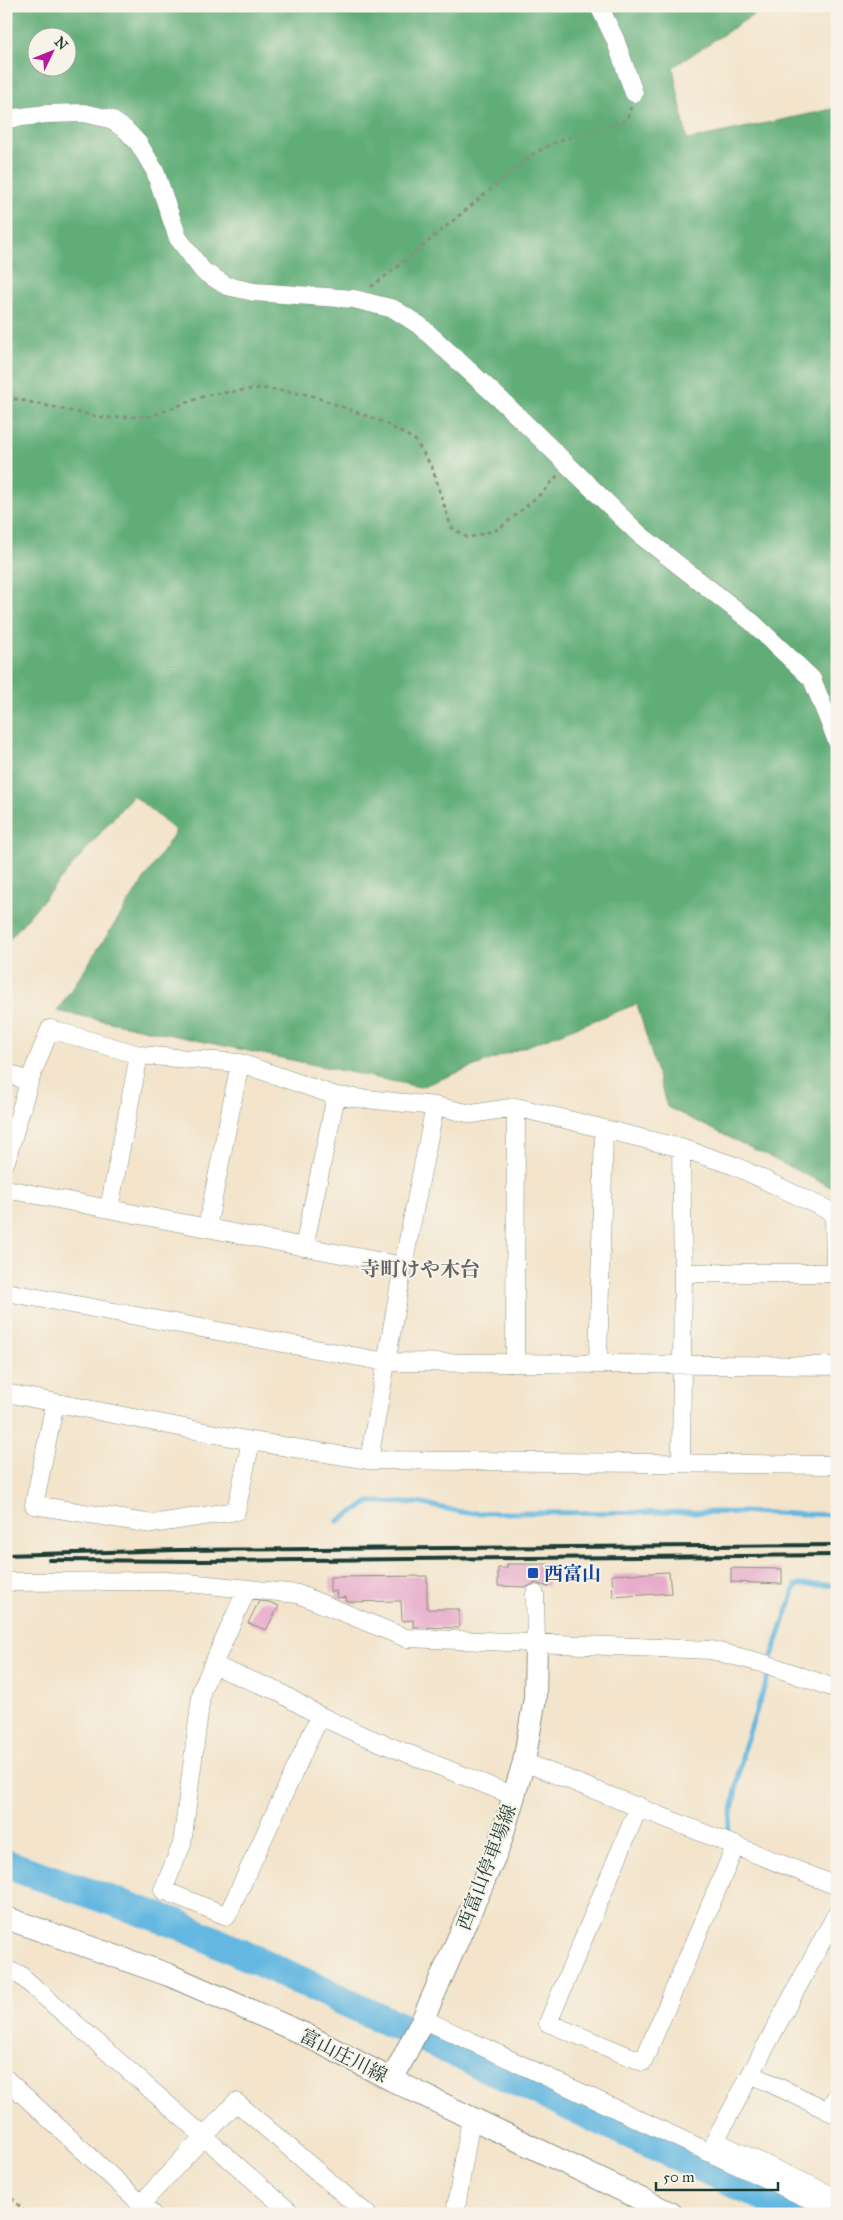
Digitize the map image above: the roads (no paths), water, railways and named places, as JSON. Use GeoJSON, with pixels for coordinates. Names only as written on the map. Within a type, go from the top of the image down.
{"type":"FeatureCollection","features":[{"type":"Feature","properties":{"kind":"main road","name":"西富山停車場線"},"geometry":{"type":"LineString","coordinates":[[392,2080],[423,2019],[499,1846],[524,1762],[535,1698],[536,1642]]}},
{"type":"Feature","properties":{"kind":"main road","name":"富山庄川線"},"geometry":{"type":"LineString","coordinates":[[6,1918],[169,1975],[304,2034],[392,2080],[672,2214]]}},
{"type":"Feature","properties":{"kind":"street"},"geometry":{"type":"LineString","coordinates":[[598,6],[616,39],[634,93]]}},
{"type":"Feature","properties":{"kind":"street"},"geometry":{"type":"LineString","coordinates":[[6,119],[46,114],[84,113],[110,119],[126,130],[139,144],[155,171],[178,238],[203,271],[227,286],[254,292],[354,299],[394,309],[419,325],[569,464],[639,534],[752,623],[812,679],[837,742]]}},
{"type":"Feature","properties":{"kind":"street"},"geometry":{"type":"LineString","coordinates":[[6,1160],[29,1082],[50,1028],[139,1056],[240,1063],[336,1096],[435,1106],[472,1114],[516,1108],[681,1148],[735,1166],[834,1213],[836,1273],[683,1273]]}},
{"type":"Feature","properties":{"kind":"street"},"geometry":{"type":"LineString","coordinates":[[109,1209],[139,1056]]}},
{"type":"Feature","properties":{"kind":"street"},"geometry":{"type":"LineString","coordinates":[[207,1228],[240,1063]]}},
{"type":"Feature","properties":{"kind":"street"},"geometry":{"type":"LineString","coordinates":[[6,1072],[29,1082]]}},
{"type":"Feature","properties":{"kind":"street"},"geometry":{"type":"LineString","coordinates":[[304,1248],[336,1096]]}},
{"type":"Feature","properties":{"kind":"street"},"geometry":{"type":"LineString","coordinates":[[369,1460],[402,1266],[435,1106]]}},
{"type":"Feature","properties":{"kind":"street"},"geometry":{"type":"LineString","coordinates":[[515,1362],[516,1108]]}},
{"type":"Feature","properties":{"kind":"street"},"geometry":{"type":"LineString","coordinates":[[598,1364],[604,1130]]}},
{"type":"Feature","properties":{"kind":"street"},"geometry":{"type":"LineString","coordinates":[[681,1148],[683,1273],[681,1462]]}},
{"type":"Feature","properties":{"kind":"street"},"geometry":{"type":"LineString","coordinates":[[6,1189],[402,1266]]}},
{"type":"Feature","properties":{"kind":"street"},"geometry":{"type":"LineString","coordinates":[[6,1292],[386,1362],[837,1366]]}},
{"type":"Feature","properties":{"kind":"street"},"geometry":{"type":"LineString","coordinates":[[6,1393],[251,1441],[369,1460],[837,1465]]}},
{"type":"Feature","properties":{"kind":"street"},"geometry":{"type":"LineString","coordinates":[[55,1403],[34,1505],[152,1524],[236,1511],[251,1441]]}},
{"type":"Feature","properties":{"kind":"street"},"geometry":{"type":"LineString","coordinates":[[6,1582],[168,1581],[298,1594],[406,1638],[711,1650],[766,1664],[837,1689]]}},
{"type":"Feature","properties":{"kind":"street"},"geometry":{"type":"LineString","coordinates":[[247,1589],[202,1688],[182,1844],[163,1890],[227,1916],[320,1716]]}},
{"type":"Feature","properties":{"kind":"street"},"geometry":{"type":"LineString","coordinates":[[535,1594],[536,1642]]}},
{"type":"Feature","properties":{"kind":"street"},"geometry":{"type":"LineString","coordinates":[[212,1665],[277,1691],[320,1716],[359,1734],[514,1796]]}},
{"type":"Feature","properties":{"kind":"street"},"geometry":{"type":"LineString","coordinates":[[524,1762],[837,1886]]}},
{"type":"Feature","properties":{"kind":"street"},"geometry":{"type":"LineString","coordinates":[[639,1806],[548,2023],[643,2062],[736,1845]]}},
{"type":"Feature","properties":{"kind":"street"},"geometry":{"type":"LineString","coordinates":[[836,1914],[715,2141],[837,2198]]}},
{"type":"Feature","properties":{"kind":"street"},"geometry":{"type":"LineString","coordinates":[[6,1970],[19,1974],[292,2214]]}},
{"type":"Feature","properties":{"kind":"street"},"geometry":{"type":"LineString","coordinates":[[423,2019],[837,2212]]}},
{"type":"Feature","properties":{"kind":"street"},"geometry":{"type":"LineString","coordinates":[[751,2074],[833,2113],[837,2095]]}},
{"type":"Feature","properties":{"kind":"street"},"geometry":{"type":"LineString","coordinates":[[6,2079],[147,2209],[204,2136],[236,2102],[367,2214]]}},
{"type":"Feature","properties":{"kind":"street"},"geometry":{"type":"LineString","coordinates":[[455,2214],[471,2118]]}},
{"type":"Feature","properties":{"kind":"waterway"},"geometry":{"type":"LineString","coordinates":[[338,1521],[370,1502],[419,1503],[466,1513],[742,1512],[837,1515]]}},
{"type":"Feature","properties":{"kind":"waterway"},"geometry":{"type":"LineString","coordinates":[[772,1656],[796,1585],[837,1585]]}},
{"type":"Feature","properties":{"kind":"waterway"},"geometry":{"type":"LineString","coordinates":[[728,1831],[744,1748],[769,1673]]}},
{"type":"Feature","properties":{"kind":"waterway"},"geometry":{"type":"LineString","coordinates":[[6,1864],[178,1924],[802,2214]]}},
{"type":"Feature","properties":{"kind":"railway"},"geometry":{"type":"LineString","coordinates":[[6,1555],[177,1550],[837,1545]]}},
{"type":"Feature","properties":{"kind":"railway"},"geometry":{"type":"LineString","coordinates":[[49,1560],[201,1561],[837,1555]]}},
{"type":"Feature","properties":{"kind":"place","name":"西富山"},"geometry":{"type":"Point","coordinates":[533,1573]}},
{"type":"Feature","properties":{"kind":"district","name":"寺町けや木台"},"geometry":{"type":"Point","coordinates":[420,1269]}}]}
